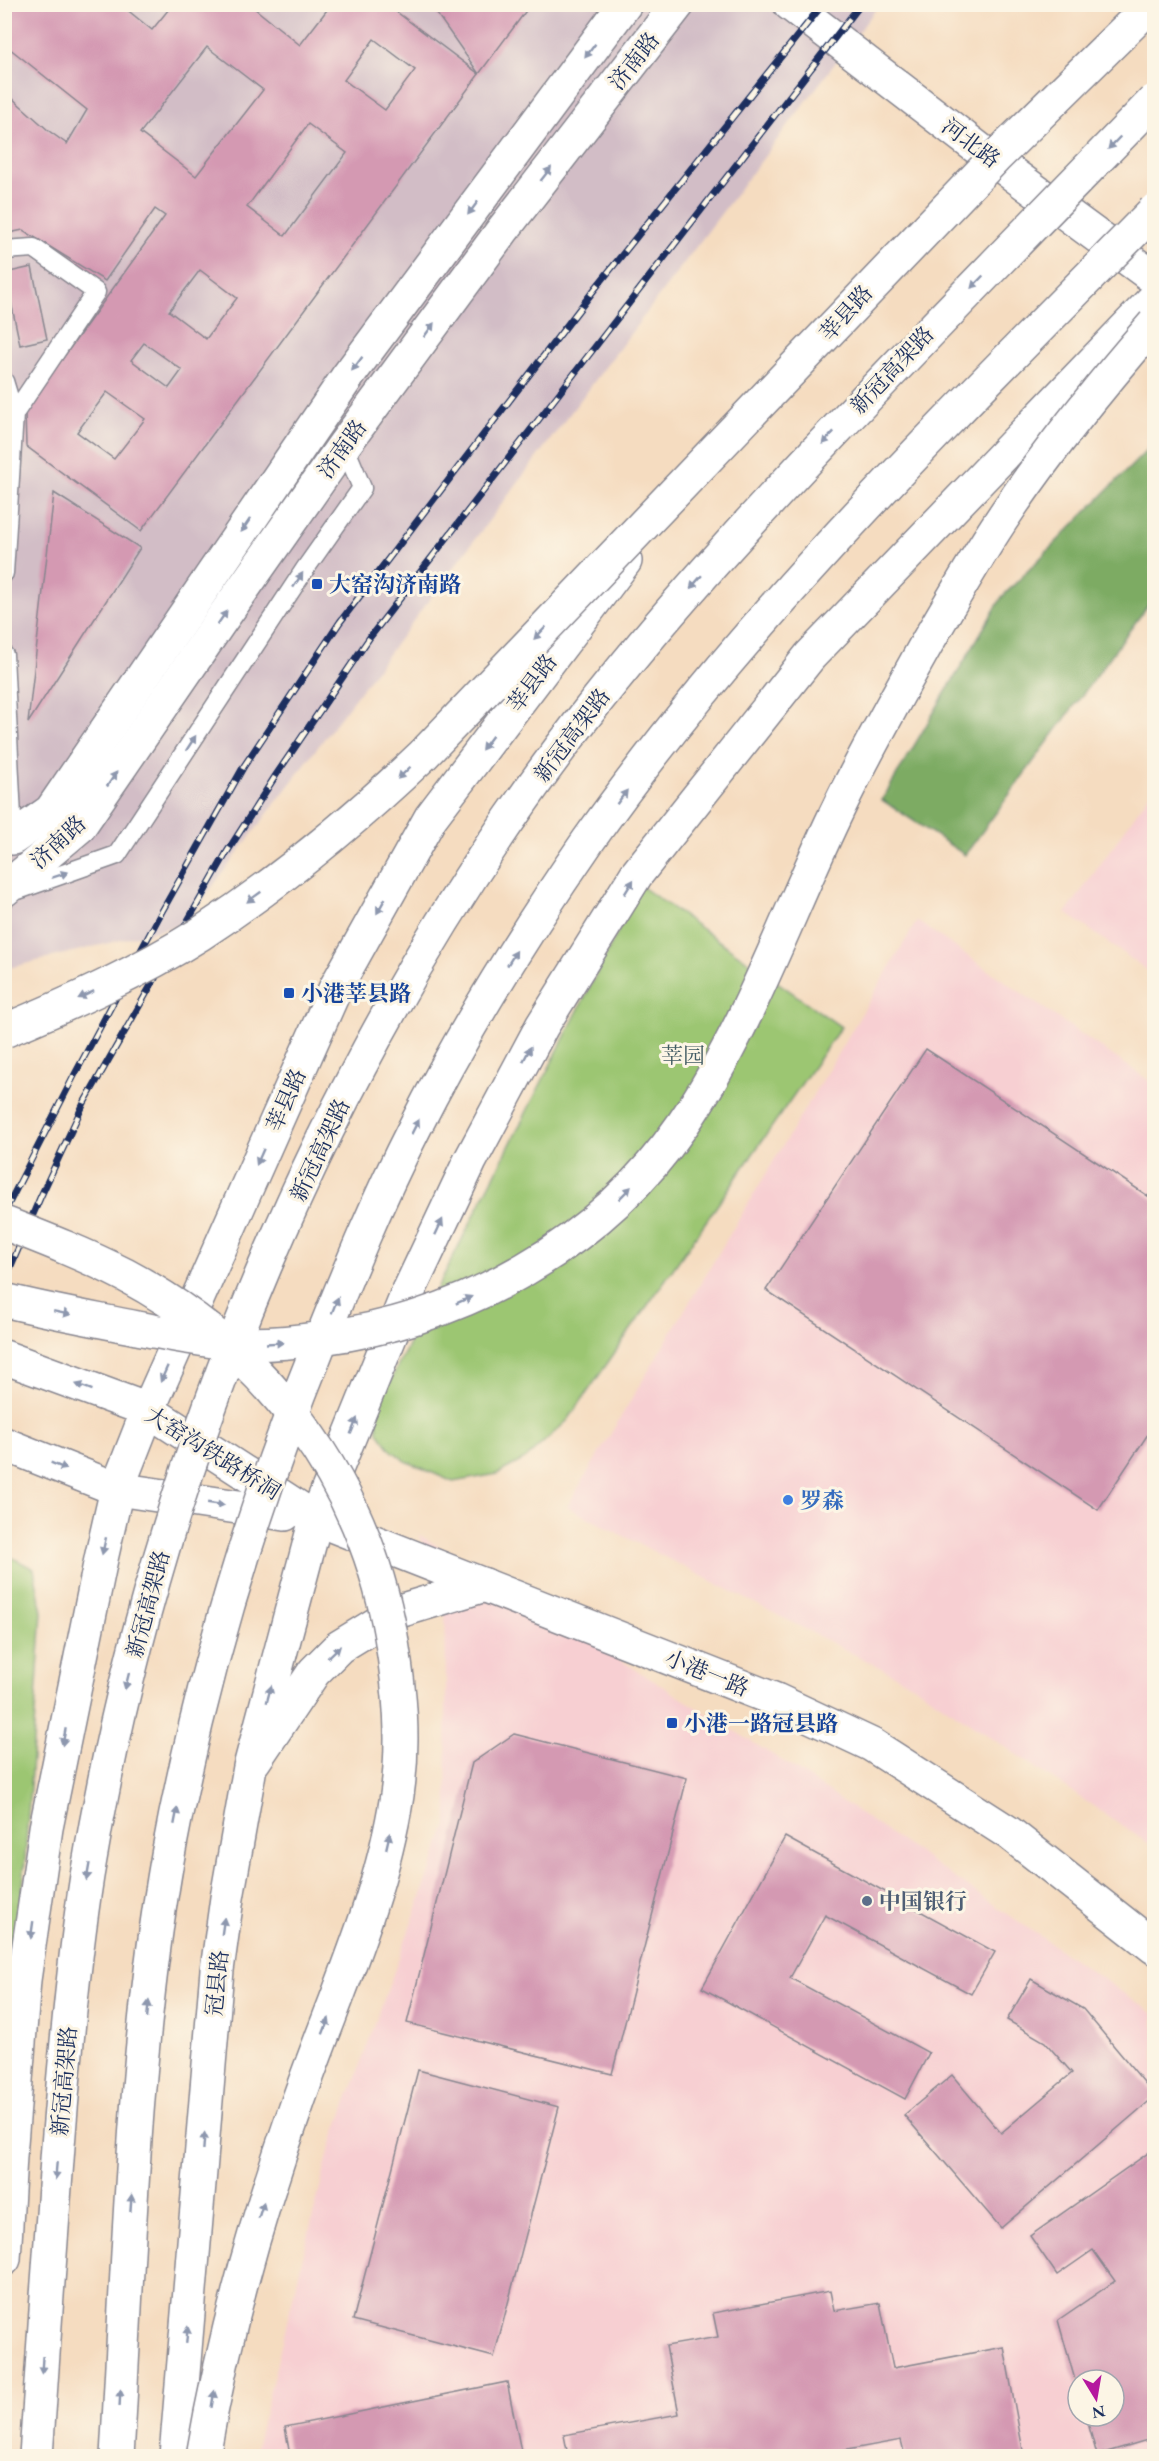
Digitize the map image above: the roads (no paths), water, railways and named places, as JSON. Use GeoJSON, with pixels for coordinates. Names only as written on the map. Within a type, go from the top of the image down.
{"type":"FeatureCollection","features":[{"type":"Feature","properties":{"kind":"main road","name":"济南路"},"geometry":{"type":"LineString","coordinates":[[7,841],[51,811],[348,376],[624,4]]}},
{"type":"Feature","properties":{"kind":"main road","name":"济南路"},"geometry":{"type":"LineString","coordinates":[[4,890],[80,827],[344,445],[502,231],[678,4]]}},
{"type":"Feature","properties":{"kind":"main road","name":"河北路"},"geometry":{"type":"LineString","coordinates":[[790,4],[988,156],[1155,278]]}},
{"type":"Feature","properties":{"kind":"main road","name":"莘县路"},"geometry":{"type":"LineString","coordinates":[[117,1490],[148,1410],[336,987],[431,817],[632,550],[988,156],[1139,4]]}},
{"type":"Feature","properties":{"kind":"main road"},"geometry":{"type":"LineString","coordinates":[[4,1031],[102,988],[198,935],[290,871],[382,794],[423,755],[995,158],[1152,4]]}},
{"type":"Feature","properties":{"kind":"main road","name":"新冠高架路"},"geometry":{"type":"LineString","coordinates":[[36,2457],[47,2278],[66,2046],[87,1881],[116,1725],[146,1607],[192,1460],[245,1316],[314,1161],[375,1039],[455,901],[489,848],[585,717],[693,585],[764,506],[927,334],[1155,101]]}},
{"type":"Feature","properties":{"kind":"main road"},"geometry":{"type":"LineString","coordinates":[[117,2457],[128,2243],[145,2034],[154,1947],[185,1769],[209,1668],[269,1473],[342,1288],[378,1204],[416,1125],[504,970],[591,837],[671,732],[757,627],[820,557],[921,449],[1155,211]]}},
{"type":"Feature","properties":{"kind":"main road"},"geometry":{"type":"LineString","coordinates":[[4,1444],[117,1490],[316,1519],[407,1295],[470,1161],[542,1026],[636,875],[810,656],[1155,299]]}},
{"type":"Feature","properties":{"kind":"main road"},"geometry":{"type":"LineString","coordinates":[[4,1300],[85,1318],[223,1343],[300,1341],[348,1335],[414,1319],[475,1295],[560,1248],[615,1204],[664,1150],[723,1060],[839,806],[878,729],[974,562],[1046,456],[1110,375],[1155,324]]}},
{"type":"Feature","properties":{"kind":"main road"},"geometry":{"type":"LineString","coordinates":[[7,841],[80,827]]}},
{"type":"Feature","properties":{"kind":"main road"},"geometry":{"type":"LineString","coordinates":[[4,1224],[65,1247],[155,1293],[186,1312],[239,1354],[262,1378],[308,1432],[341,1489],[372,1560],[381,1588],[394,1653],[402,1721],[402,1755],[388,1841],[347,1971],[300,2096],[250,2246],[222,2356],[203,2457]]}},
{"type":"Feature","properties":{"kind":"main road","name":"大窑沟铁路桥洞"},"geometry":{"type":"LineString","coordinates":[[4,1358],[148,1410],[316,1519]]}},
{"type":"Feature","properties":{"kind":"main road"},"geometry":{"type":"LineString","coordinates":[[4,2259],[24,1980],[46,1828],[117,1490]]}},
{"type":"Feature","properties":{"kind":"main road","name":"小港一路"},"geometry":{"type":"LineString","coordinates":[[316,1519],[776,1700],[872,1745],[1009,1833],[1155,1947]]}},
{"type":"Feature","properties":{"kind":"main road","name":"冠县路"},"geometry":{"type":"LineString","coordinates":[[176,2457],[217,1970],[227,1898],[250,1767],[316,1519]]}},
{"type":"Feature","properties":{"kind":"main road"},"geometry":{"type":"LineString","coordinates":[[250,1767],[314,1672],[339,1647],[396,1612],[485,1585]]}},
{"type":"Feature","properties":{"kind":"lane"},"geometry":{"type":"LineString","coordinates":[[4,250],[34,248],[96,292],[14,414]]}},
{"type":"Feature","properties":{"kind":"lane"},"geometry":{"type":"LineString","coordinates":[[4,381],[14,414],[4,573]]}},
{"type":"Feature","properties":{"kind":"lane"},"geometry":{"type":"LineString","coordinates":[[4,894],[117,855],[305,569],[362,488],[344,445]]}},
{"type":"Feature","properties":{"kind":"lane"},"geometry":{"type":"LineString","coordinates":[[4,655],[7,841]]}},
{"type":"Feature","properties":{"kind":"railway"},"geometry":{"type":"LineString","coordinates":[[4,1213],[161,913],[244,766],[340,622],[594,290],[823,4]]}},
{"type":"Feature","properties":{"kind":"railway"},"geometry":{"type":"LineString","coordinates":[[4,1282],[84,1103],[227,852],[276,775],[370,637],[861,4]]}},
{"type":"Feature","properties":{"kind":"place","name":"大窑沟济南路"},"geometry":{"type":"Point","coordinates":[317,584]}},
{"type":"Feature","properties":{"kind":"place","name":"小港莘县路"},"geometry":{"type":"Point","coordinates":[289,993]}},
{"type":"Feature","properties":{"kind":"place","name":"罗森"},"geometry":{"type":"Point","coordinates":[788,1500]}},
{"type":"Feature","properties":{"kind":"place","name":"小港一路冠县路"},"geometry":{"type":"Point","coordinates":[672,1723]}},
{"type":"Feature","properties":{"kind":"place","name":"中国银行"},"geometry":{"type":"Point","coordinates":[867,1901]}},
{"type":"Feature","properties":{"kind":"park label","name":"莘园"},"geometry":{"type":"Point","coordinates":[683,1055]}}]}
